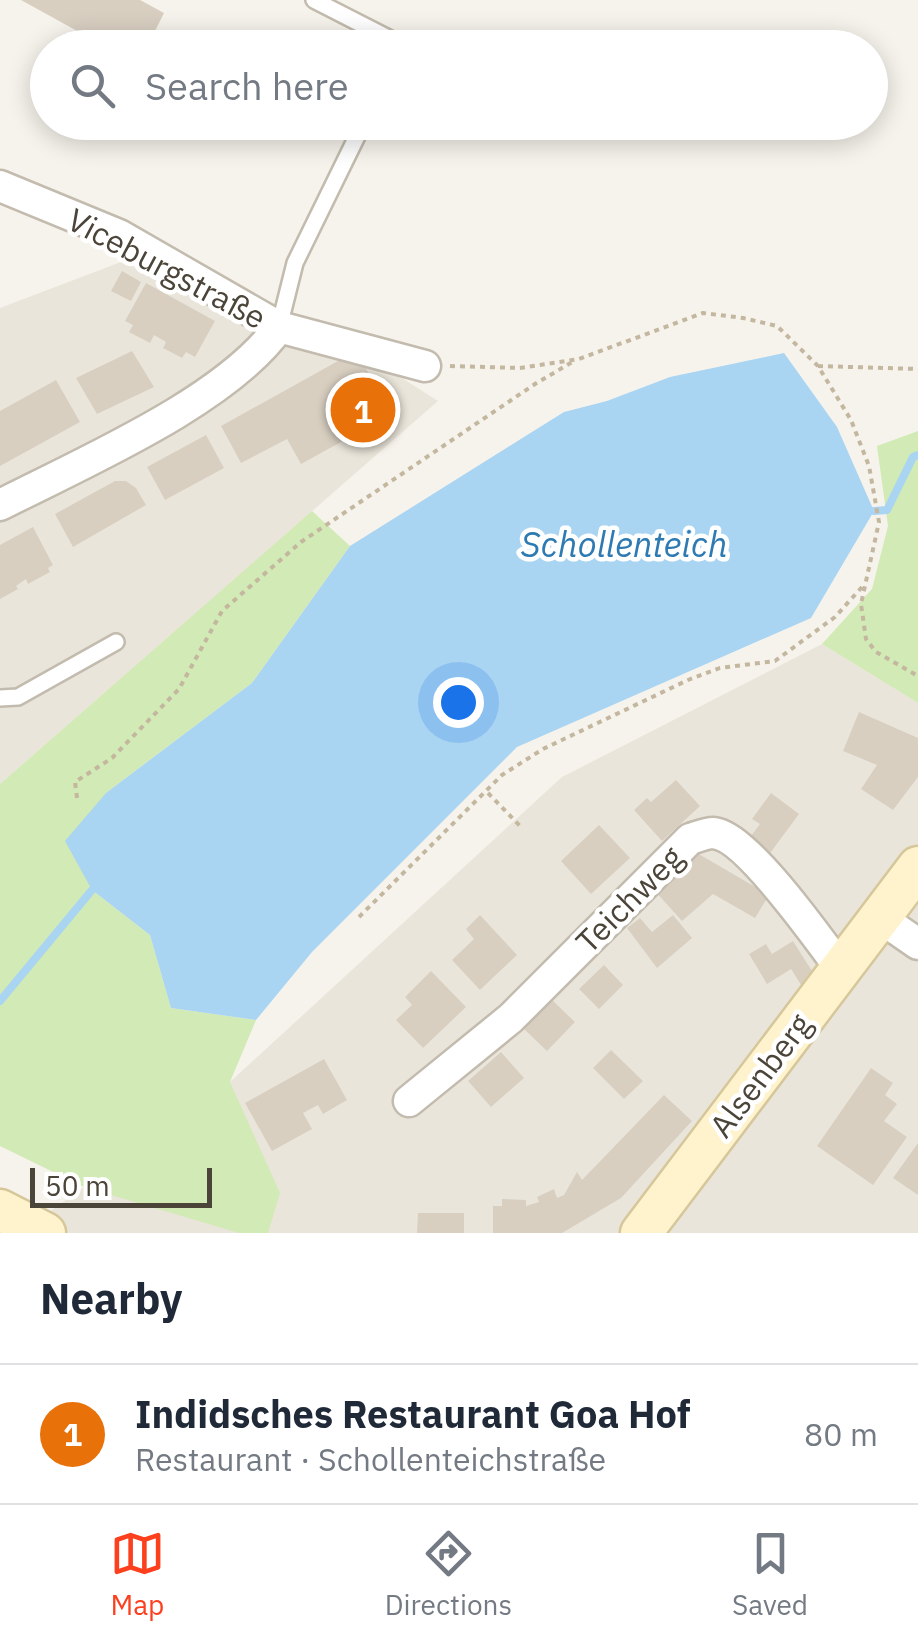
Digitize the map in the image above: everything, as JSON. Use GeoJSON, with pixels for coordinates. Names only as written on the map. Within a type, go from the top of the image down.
{"type":"FeatureCollection","features":[{"type":"Feature","properties":{"kind":"street","name":"Viceburgstraße"},"geometry":{"type":"LineString","coordinates":[[0,186],[119,234],[279,326],[425,366]]}},
{"type":"Feature","properties":{"kind":"street"},"geometry":{"type":"LineString","coordinates":[[0,505],[114,447],[203,395],[262,350],[279,326]]}},
{"type":"Feature","properties":{"kind":"street","name":"Teichweg"},"geometry":{"type":"LineString","coordinates":[[409,1101],[510,1018],[690,839],[712,833],[734,841],[802,916],[841,969]]}},
{"type":"Feature","properties":{"kind":"street","name":"Alsenberg"},"geometry":{"type":"LineString","coordinates":[[641,1233],[918,867]]}},
{"type":"Feature","properties":{"kind":"street"},"geometry":{"type":"LineString","coordinates":[[879,918],[918,944]]}},
{"type":"Feature","properties":{"kind":"street"},"geometry":{"type":"LineString","coordinates":[[0,1210],[45,1233]]}},
{"type":"Feature","properties":{"kind":"lane"},"geometry":{"type":"LineString","coordinates":[[314,0],[373,30]]}},
{"type":"Feature","properties":{"kind":"lane"},"geometry":{"type":"LineString","coordinates":[[279,326],[295,263],[355,140]]}},
{"type":"Feature","properties":{"kind":"lane"},"geometry":{"type":"LineString","coordinates":[[0,698],[18,698],[116,642]]}},
{"type":"Feature","properties":{"kind":"path"},"geometry":{"type":"LineString","coordinates":[[77,798],[75,782],[112,758],[179,689],[222,611],[301,542],[578,359],[703,313],[777,326],[818,366],[851,420],[870,466],[879,522],[861,604],[866,639],[876,652],[918,676]]}},
{"type":"Feature","properties":{"kind":"path"},"geometry":{"type":"LineString","coordinates":[[425,366],[520,368],[578,359]]}},
{"type":"Feature","properties":{"kind":"path"},"geometry":{"type":"LineString","coordinates":[[818,366],[918,369]]}},
{"type":"Feature","properties":{"kind":"path"},"geometry":{"type":"LineString","coordinates":[[359,917],[502,775],[543,749],[688,680],[720,668],[775,661],[836,617],[865,584]]}},
{"type":"Feature","properties":{"kind":"path"},"geometry":{"type":"LineString","coordinates":[[488,793],[522,828]]}},
{"type":"Feature","properties":{"kind":"shaded area"},"geometry":{"type":"Polygon","coordinates":[[[121,262],[356,349],[438,401],[0,784],[0,308],[121,262]]]}},
{"type":"Feature","properties":{"kind":"shaded area"},"geometry":{"type":"Polygon","coordinates":[[[822,644],[918,703],[918,1233],[20,1233],[230,1082],[562,777],[822,644]]]}},
{"type":"Feature","properties":{"kind":"green space"},"geometry":{"type":"Polygon","coordinates":[[[918,431],[918,703],[822,644],[872,589],[888,526],[877,446],[918,431]]]}},
{"type":"Feature","properties":{"kind":"green space"},"geometry":{"type":"Polygon","coordinates":[[[312,511],[350,546],[252,683],[106,793],[92,890],[150,935],[171,1008],[256,1020],[230,1082],[280,1193],[268,1233],[239,1233],[84,1187],[0,1146],[0,784],[312,511]]]}},
{"type":"Feature","properties":{"kind":"water","name":"Schollenteich"},"geometry":{"type":"Polygon","coordinates":[[[784,353],[837,427],[874,511],[811,618],[517,747],[312,952],[256,1020],[171,1008],[150,935],[92,890],[65,841],[106,793],[252,683],[350,546],[564,412],[607,401],[670,377],[784,353]]]}},
{"type":"Feature","properties":{"kind":"building"},"geometry":{"type":"Polygon","coordinates":[[[21,0],[140,0],[164,13],[156,30],[75,30],[21,0]]]}},
{"type":"Feature","properties":{"kind":"building"},"geometry":{"type":"Polygon","coordinates":[[[122,271],[141,282],[131,301],[111,291],[122,271]]]}},
{"type":"Feature","properties":{"kind":"building"},"geometry":{"type":"Polygon","coordinates":[[[146,283],[215,321],[195,357],[186,352],[182,358],[163,348],[166,342],[154,335],[150,343],[129,332],[133,325],[125,321],[146,283]]]}},
{"type":"Feature","properties":{"kind":"building"},"geometry":{"type":"Polygon","coordinates":[[[132,351],[154,387],[97,414],[76,378],[132,351]]]}},
{"type":"Feature","properties":{"kind":"building"},"geometry":{"type":"Polygon","coordinates":[[[356,351],[397,423],[364,441],[359,432],[301,464],[287,439],[241,463],[221,426],[356,351]]]}},
{"type":"Feature","properties":{"kind":"building"},"geometry":{"type":"Polygon","coordinates":[[[56,380],[80,422],[0,466],[0,411],[56,380]]]}},
{"type":"Feature","properties":{"kind":"building"},"geometry":{"type":"Polygon","coordinates":[[[206,435],[224,468],[165,500],[147,467],[206,435]]]}},
{"type":"Feature","properties":{"kind":"building"},"geometry":{"type":"Polygon","coordinates":[[[115,481],[126,481],[136,488],[146,505],[73,547],[55,514],[115,481]]]}},
{"type":"Feature","properties":{"kind":"building"},"geometry":{"type":"Polygon","coordinates":[[[33,527],[53,565],[48,568],[50,572],[28,584],[26,579],[16,586],[18,589],[0,599],[0,545],[33,527]]]}},
{"type":"Feature","properties":{"kind":"building"},"geometry":{"type":"Polygon","coordinates":[[[859,712],[918,738],[918,777],[893,810],[861,789],[877,765],[843,751],[859,712]]]}},
{"type":"Feature","properties":{"kind":"building"},"geometry":{"type":"Polygon","coordinates":[[[676,780],[700,806],[662,841],[634,810],[647,798],[651,802],[676,780]]]}},
{"type":"Feature","properties":{"kind":"building"},"geometry":{"type":"Polygon","coordinates":[[[771,793],[799,814],[765,860],[748,840],[760,824],[752,819],[771,793]]]}},
{"type":"Feature","properties":{"kind":"building"},"geometry":{"type":"Polygon","coordinates":[[[599,825],[630,858],[591,894],[561,861],[599,825]]]}},
{"type":"Feature","properties":{"kind":"building"},"geometry":{"type":"Polygon","coordinates":[[[697,853],[769,895],[755,918],[713,894],[682,921],[654,890],[697,853]]]}},
{"type":"Feature","properties":{"kind":"building"},"geometry":{"type":"Polygon","coordinates":[[[480,915],[517,955],[480,990],[452,960],[474,939],[466,929],[480,915]]]}},
{"type":"Feature","properties":{"kind":"building"},"geometry":{"type":"Polygon","coordinates":[[[673,915],[692,938],[657,968],[627,928],[640,918],[652,932],[673,915]]]}},
{"type":"Feature","properties":{"kind":"building"},"geometry":{"type":"Polygon","coordinates":[[[793,941],[817,979],[803,988],[791,969],[767,984],[749,954],[766,944],[772,954],[793,941]]]}},
{"type":"Feature","properties":{"kind":"building"},"geometry":{"type":"Polygon","coordinates":[[[604,965],[623,985],[599,1009],[579,989],[604,965]]]}},
{"type":"Feature","properties":{"kind":"building"},"geometry":{"type":"Polygon","coordinates":[[[431,971],[466,1007],[423,1048],[396,1020],[412,1005],[405,997],[431,971]]]}},
{"type":"Feature","properties":{"kind":"building"},"geometry":{"type":"Polygon","coordinates":[[[551,999],[575,1022],[547,1051],[523,1028],[551,999]]]}},
{"type":"Feature","properties":{"kind":"building"},"geometry":{"type":"Polygon","coordinates":[[[611,1050],[643,1081],[624,1099],[593,1068],[611,1050]]]}},
{"type":"Feature","properties":{"kind":"building"},"geometry":{"type":"Polygon","coordinates":[[[501,1052],[524,1078],[491,1107],[468,1081],[501,1052]]]}},
{"type":"Feature","properties":{"kind":"building"},"geometry":{"type":"Polygon","coordinates":[[[324,1059],[347,1100],[323,1114],[318,1105],[303,1113],[312,1129],[272,1151],[245,1103],[324,1059]]]}},
{"type":"Feature","properties":{"kind":"building"},"geometry":{"type":"Polygon","coordinates":[[[871,1068],[893,1083],[885,1095],[897,1104],[884,1121],[907,1137],[873,1185],[817,1146],[871,1068]]]}},
{"type":"Feature","properties":{"kind":"building"},"geometry":{"type":"Polygon","coordinates":[[[664,1095],[692,1121],[621,1198],[562,1233],[493,1233],[493,1206],[502,1206],[502,1199],[526,1200],[526,1206],[539,1202],[537,1197],[554,1189],[557,1198],[564,1195],[577,1172],[582,1180],[664,1095]]]}},
{"type":"Feature","properties":{"kind":"building"},"geometry":{"type":"Polygon","coordinates":[[[918,1143],[918,1195],[893,1178],[918,1143]]]}},
{"type":"Feature","properties":{"kind":"building"},"geometry":{"type":"Polygon","coordinates":[[[418,1213],[464,1213],[464,1233],[417,1233],[418,1213]]]}},
{"type":"Feature","properties":{"kind":"waterway"},"geometry":{"type":"LineString","coordinates":[[874,511],[887,510],[913,457],[918,455]]}},
{"type":"Feature","properties":{"kind":"waterway"},"geometry":{"type":"LineString","coordinates":[[0,1001],[92,890]]}},
{"type":"Feature","properties":{"kind":"place","name":"Indidsches Restaurant Goa Hof"},"geometry":{"type":"Point","coordinates":[363,410]}}]}
